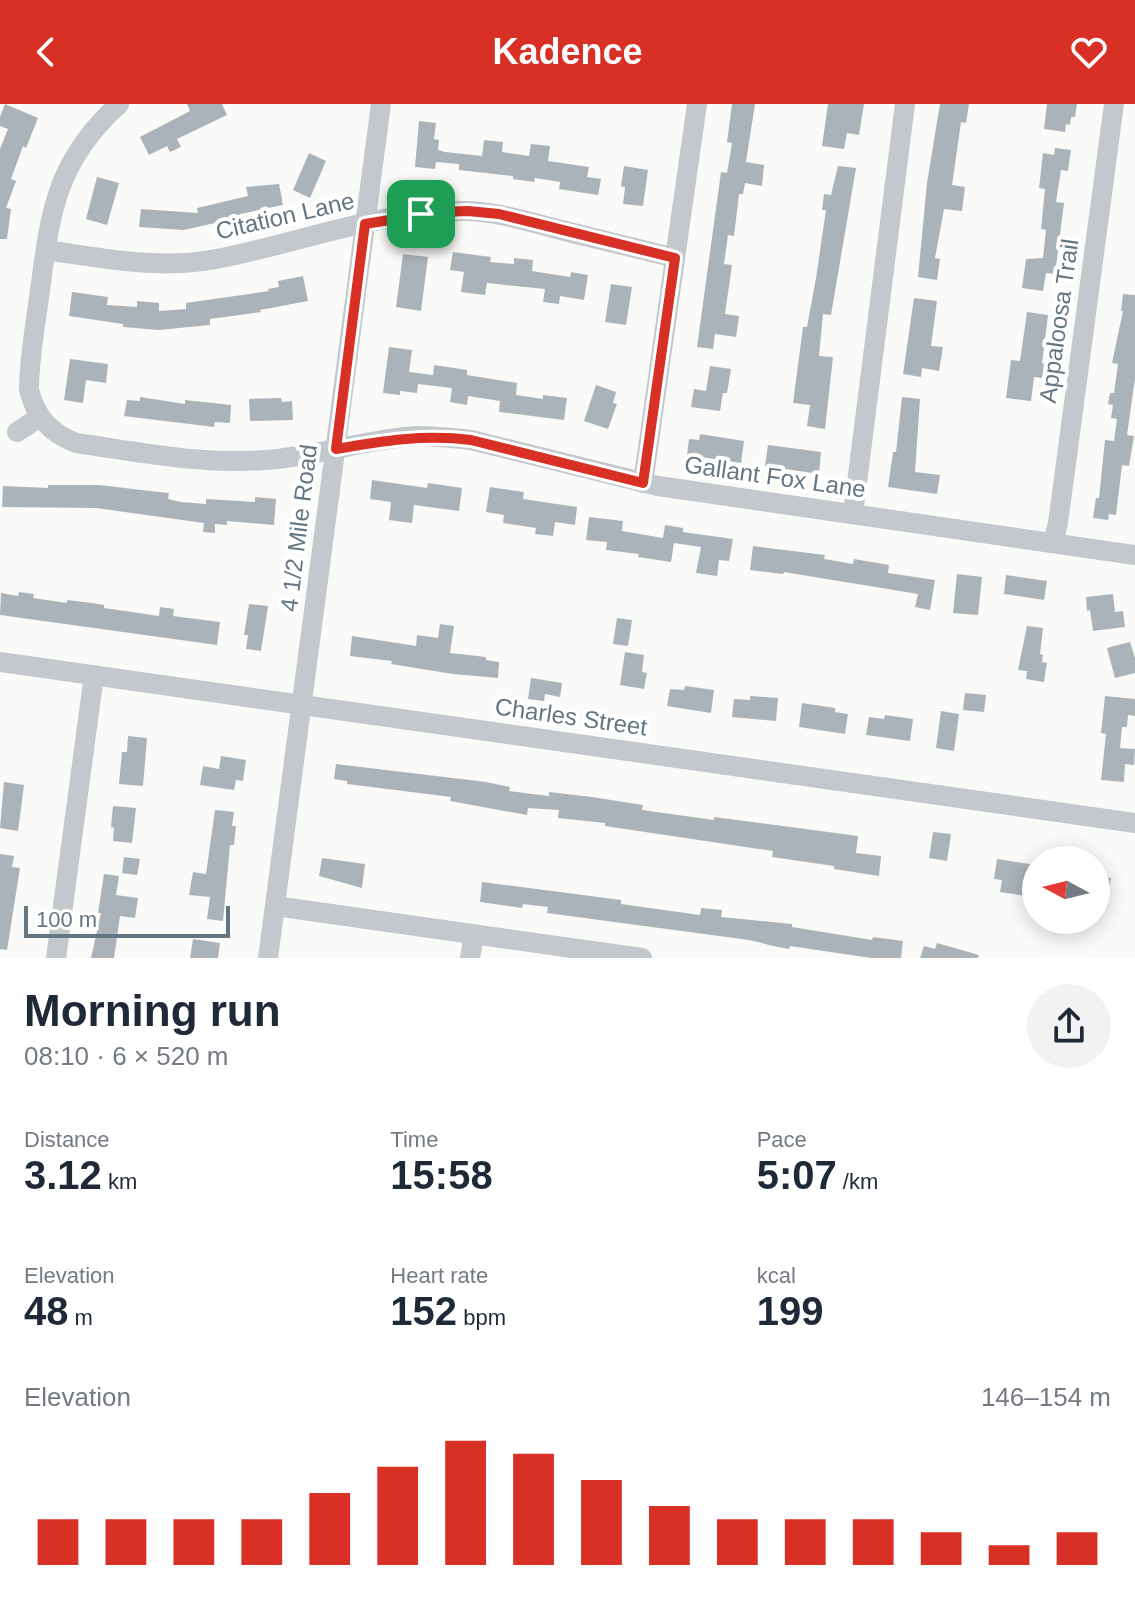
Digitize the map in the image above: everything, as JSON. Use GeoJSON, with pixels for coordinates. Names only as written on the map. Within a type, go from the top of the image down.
{"type":"FeatureCollection","features":[{"type":"Feature","properties":{"kind":"street"},"geometry":{"type":"LineString","coordinates":[[17,432],[40,417],[29,390],[29,375],[55,202],[70,164],[91,132],[119,104]]}},
{"type":"Feature","properties":{"kind":"street","name":"4 1/2 Mile Road"},"geometry":{"type":"LineString","coordinates":[[268,958],[381,104]]}},
{"type":"Feature","properties":{"kind":"street"},"geometry":{"type":"LineString","coordinates":[[643,483],[697,104]]}},
{"type":"Feature","properties":{"kind":"street"},"geometry":{"type":"LineString","coordinates":[[853,514],[905,104]]}},
{"type":"Feature","properties":{"kind":"street","name":"Appaloosa Trail"},"geometry":{"type":"LineString","coordinates":[[1053,543],[1114,104]]}},
{"type":"Feature","properties":{"kind":"street","name":"Citation Lane"},"geometry":{"type":"LineString","coordinates":[[46,250],[149,263],[183,263],[215,260],[365,224],[439,212],[468,211],[499,214],[675,258]]}},
{"type":"Feature","properties":{"kind":"street","name":"Gallant Fox Lane"},"geometry":{"type":"LineString","coordinates":[[40,417],[56,433],[76,443],[202,461],[270,460],[414,436],[442,436],[471,440],[643,483],[1135,555]]}},
{"type":"Feature","properties":{"kind":"street","name":"Charles Street"},"geometry":{"type":"LineString","coordinates":[[0,662],[1135,823]]}},
{"type":"Feature","properties":{"kind":"street"},"geometry":{"type":"LineString","coordinates":[[56,958],[94,675]]}},
{"type":"Feature","properties":{"kind":"street"},"geometry":{"type":"LineString","coordinates":[[275,906],[642,958]]}},
{"type":"Feature","properties":{"kind":"street"},"geometry":{"type":"LineString","coordinates":[[470,958],[474,934]]}},
{"type":"Feature","properties":{"kind":"building"},"geometry":{"type":"Polygon","coordinates":[[[5,104],[38,118],[11,179],[16,181],[6,208],[11,209],[7,239],[0,239],[0,149],[8,129],[0,126],[0,117],[5,104]]]}},
{"type":"Feature","properties":{"kind":"building"},"geometry":{"type":"Polygon","coordinates":[[[187,104],[222,104],[227,115],[177,139],[181,147],[170,152],[167,146],[149,155],[140,137],[190,111],[187,104]]]}},
{"type":"Feature","properties":{"kind":"building"},"geometry":{"type":"Polygon","coordinates":[[[732,104],[755,104],[746,162],[764,165],[762,186],[745,183],[743,194],[739,194],[734,236],[728,235],[724,264],[732,265],[725,314],[739,316],[736,337],[715,334],[713,349],[697,347],[721,172],[727,173],[732,143],[727,142],[732,104]]]}},
{"type":"Feature","properties":{"kind":"building"},"geometry":{"type":"Polygon","coordinates":[[[828,104],[864,104],[859,135],[847,133],[844,149],[822,146],[828,104]]]}},
{"type":"Feature","properties":{"kind":"building"},"geometry":{"type":"Polygon","coordinates":[[[940,104],[969,104],[966,123],[961,122],[952,185],[965,187],[962,211],[944,209],[935,258],[940,259],[937,280],[918,277],[927,183],[940,104]]]}},
{"type":"Feature","properties":{"kind":"building"},"geometry":{"type":"Polygon","coordinates":[[[1047,104],[1077,104],[1075,117],[1071,117],[1070,125],[1066,124],[1065,132],[1044,129],[1047,104]]]}},
{"type":"Feature","properties":{"kind":"building"},"geometry":{"type":"Polygon","coordinates":[[[419,121],[436,123],[434,139],[439,140],[438,150],[445,152],[482,156],[484,140],[503,142],[502,152],[529,156],[531,144],[550,146],[548,161],[589,167],[587,177],[601,179],[598,195],[559,189],[560,182],[535,178],[534,182],[513,179],[513,176],[459,170],[459,164],[436,162],[435,169],[415,167],[419,121]]]}},
{"type":"Feature","properties":{"kind":"building"},"geometry":{"type":"Polygon","coordinates":[[[1055,148],[1071,150],[1068,171],[1061,170],[1056,202],[1064,203],[1055,274],[1046,273],[1043,291],[1022,288],[1026,259],[1043,258],[1046,230],[1041,229],[1045,189],[1039,188],[1043,153],[1054,155],[1055,148]]]}},
{"type":"Feature","properties":{"kind":"building"},"geometry":{"type":"Polygon","coordinates":[[[309,153],[326,161],[310,198],[293,190],[309,153]]]}},
{"type":"Feature","properties":{"kind":"building"},"geometry":{"type":"Polygon","coordinates":[[[624,166],[648,170],[643,206],[623,204],[625,187],[621,186],[624,166]]]}},
{"type":"Feature","properties":{"kind":"building"},"geometry":{"type":"Polygon","coordinates":[[[838,166],[856,168],[831,315],[823,314],[819,356],[833,357],[825,429],[807,426],[810,405],[793,403],[803,327],[807,327],[816,278],[826,210],[822,210],[824,194],[831,195],[838,166]]]}},
{"type":"Feature","properties":{"kind":"building"},"geometry":{"type":"Polygon","coordinates":[[[97,177],[119,183],[107,225],[86,219],[97,177]]]}},
{"type":"Feature","properties":{"kind":"building"},"geometry":{"type":"Polygon","coordinates":[[[279,184],[283,205],[184,230],[139,227],[141,209],[198,213],[197,208],[248,196],[246,187],[279,184]]]}},
{"type":"Feature","properties":{"kind":"building"},"geometry":{"type":"Polygon","coordinates":[[[453,252],[491,257],[490,262],[514,264],[514,258],[533,260],[532,271],[570,277],[571,272],[588,275],[584,300],[560,296],[559,304],[543,302],[545,289],[487,283],[485,295],[461,292],[464,272],[450,270],[453,252]]]}},
{"type":"Feature","properties":{"kind":"building"},"geometry":{"type":"Polygon","coordinates":[[[403,254],[428,257],[421,311],[396,307],[403,254]]]}},
{"type":"Feature","properties":{"kind":"building"},"geometry":{"type":"Polygon","coordinates":[[[303,276],[308,301],[210,319],[210,325],[159,330],[123,327],[123,324],[69,316],[72,292],[108,297],[107,305],[137,307],[137,301],[159,303],[159,311],[186,309],[186,303],[269,291],[279,287],[278,281],[303,276]]]}},
{"type":"Feature","properties":{"kind":"building"},"geometry":{"type":"Polygon","coordinates":[[[611,284],[632,287],[626,325],[605,322],[611,284]]]}},
{"type":"Feature","properties":{"kind":"building"},"geometry":{"type":"Polygon","coordinates":[[[1123,294],[1135,295],[1135,378],[1127,435],[1134,436],[1129,466],[1122,465],[1116,515],[1109,514],[1108,520],[1093,518],[1096,498],[1099,498],[1105,440],[1114,441],[1117,419],[1111,418],[1113,405],[1108,404],[1110,393],[1114,393],[1118,364],[1112,363],[1123,311],[1123,294]]]}},
{"type":"Feature","properties":{"kind":"building"},"geometry":{"type":"Polygon","coordinates":[[[914,298],[937,301],[931,346],[943,347],[939,371],[922,368],[921,377],[903,374],[914,298]]]}},
{"type":"Feature","properties":{"kind":"building"},"geometry":{"type":"Polygon","coordinates":[[[1027,312],[1048,315],[1042,378],[1034,377],[1031,401],[1006,398],[1011,360],[1020,361],[1027,312]]]}},
{"type":"Feature","properties":{"kind":"building"},"geometry":{"type":"Polygon","coordinates":[[[389,347],[412,350],[409,372],[433,375],[434,365],[467,370],[467,375],[517,383],[516,395],[543,399],[543,395],[567,398],[564,420],[499,412],[500,401],[468,396],[467,405],[450,402],[452,388],[418,384],[417,393],[383,393],[389,347]]]}},
{"type":"Feature","properties":{"kind":"building"},"geometry":{"type":"Polygon","coordinates":[[[70,359],[108,364],[106,383],[86,380],[83,403],[64,400],[70,359]]]}},
{"type":"Feature","properties":{"kind":"building"},"geometry":{"type":"Polygon","coordinates":[[[710,366],[731,369],[720,411],[691,407],[694,389],[706,391],[710,366]]]}},
{"type":"Feature","properties":{"kind":"building"},"geometry":{"type":"Polygon","coordinates":[[[596,385],[616,392],[613,403],[617,404],[608,429],[584,421],[596,385]]]}},
{"type":"Feature","properties":{"kind":"building"},"geometry":{"type":"Polygon","coordinates":[[[140,397],[185,404],[185,400],[231,405],[230,423],[215,422],[214,427],[124,416],[127,400],[140,401],[140,397]]]}},
{"type":"Feature","properties":{"kind":"building"},"geometry":{"type":"Polygon","coordinates":[[[902,397],[920,399],[915,472],[940,475],[937,494],[888,487],[893,452],[896,452],[902,397]]]}},
{"type":"Feature","properties":{"kind":"building"},"geometry":{"type":"Polygon","coordinates":[[[281,398],[282,402],[292,401],[293,420],[250,421],[249,399],[281,398]]]}},
{"type":"Feature","properties":{"kind":"building"},"geometry":{"type":"Polygon","coordinates":[[[700,434],[744,441],[741,463],[687,455],[689,439],[699,440],[700,434]]]}},
{"type":"Feature","properties":{"kind":"building"},"geometry":{"type":"Polygon","coordinates":[[[768,445],[821,452],[819,474],[765,466],[768,445]]]}},
{"type":"Feature","properties":{"kind":"building"},"geometry":{"type":"Polygon","coordinates":[[[372,480],[427,488],[428,483],[462,488],[459,511],[414,505],[412,523],[389,520],[391,502],[370,499],[372,480]]]}},
{"type":"Feature","properties":{"kind":"building"},"geometry":{"type":"Polygon","coordinates":[[[48,485],[99,485],[169,493],[168,499],[206,504],[206,499],[255,502],[255,497],[276,499],[274,525],[227,521],[227,525],[215,524],[215,533],[203,532],[204,523],[96,508],[2,507],[3,486],[48,488],[48,485]]]}},
{"type":"Feature","properties":{"kind":"building"},"geometry":{"type":"Polygon","coordinates":[[[490,487],[524,492],[523,499],[577,507],[575,525],[555,522],[553,536],[535,534],[536,528],[503,523],[504,515],[486,512],[490,487]]]}},
{"type":"Feature","properties":{"kind":"building"},"geometry":{"type":"Polygon","coordinates":[[[589,517],[623,521],[622,531],[663,538],[665,525],[683,528],[683,532],[733,539],[729,561],[719,560],[717,576],[696,573],[701,547],[674,543],[671,562],[606,550],[607,542],[586,540],[589,517]]]}},
{"type":"Feature","properties":{"kind":"building"},"geometry":{"type":"Polygon","coordinates":[[[753,546],[825,555],[824,559],[853,564],[854,559],[889,565],[888,573],[935,580],[930,610],[915,607],[918,594],[784,572],[750,570],[753,546]]]}},
{"type":"Feature","properties":{"kind":"building"},"geometry":{"type":"Polygon","coordinates":[[[957,574],[982,577],[978,615],[953,613],[957,574]]]}},
{"type":"Feature","properties":{"kind":"building"},"geometry":{"type":"Polygon","coordinates":[[[1006,575],[1047,581],[1044,600],[1004,594],[1006,575]]]}},
{"type":"Feature","properties":{"kind":"building"},"geometry":{"type":"Polygon","coordinates":[[[19,592],[34,594],[33,598],[92,603],[104,605],[104,608],[159,616],[160,607],[174,609],[173,616],[220,622],[217,645],[0,615],[1,593],[18,596],[19,592]]]}},
{"type":"Feature","properties":{"kind":"building"},"geometry":{"type":"Polygon","coordinates":[[[1113,594],[1115,612],[1123,611],[1125,627],[1093,631],[1086,597],[1113,594]]]}},
{"type":"Feature","properties":{"kind":"building"},"geometry":{"type":"Polygon","coordinates":[[[249,604],[268,606],[261,651],[246,649],[248,635],[244,635],[249,604]]]}},
{"type":"Feature","properties":{"kind":"building"},"geometry":{"type":"Polygon","coordinates":[[[617,618],[632,620],[628,646],[613,644],[617,618]]]}},
{"type":"Feature","properties":{"kind":"building"},"geometry":{"type":"Polygon","coordinates":[[[440,624],[454,626],[450,653],[486,657],[486,660],[499,662],[498,678],[453,674],[350,656],[352,636],[416,646],[417,635],[438,638],[440,624]]]}},
{"type":"Feature","properties":{"kind":"building"},"geometry":{"type":"Polygon","coordinates":[[[1027,626],[1043,628],[1040,654],[1043,655],[1042,662],[1047,663],[1044,682],[1026,679],[1027,671],[1018,670],[1027,626]]]}},
{"type":"Feature","properties":{"kind":"building"},"geometry":{"type":"Polygon","coordinates":[[[1130,642],[1135,673],[1115,678],[1107,648],[1130,642]]]}},
{"type":"Feature","properties":{"kind":"building"},"geometry":{"type":"Polygon","coordinates":[[[625,652],[644,655],[642,672],[647,673],[644,689],[620,685],[625,652]]]}},
{"type":"Feature","properties":{"kind":"building"},"geometry":{"type":"Polygon","coordinates":[[[531,678],[562,683],[560,697],[545,694],[544,701],[528,699],[531,678]]]}},
{"type":"Feature","properties":{"kind":"building"},"geometry":{"type":"Polygon","coordinates":[[[685,686],[714,690],[711,713],[667,706],[670,689],[684,690],[685,686]]]}},
{"type":"Feature","properties":{"kind":"building"},"geometry":{"type":"Polygon","coordinates":[[[965,693],[986,695],[984,712],[963,710],[965,693]]]}},
{"type":"Feature","properties":{"kind":"building"},"geometry":{"type":"Polygon","coordinates":[[[750,696],[778,698],[776,721],[732,717],[734,699],[750,700],[750,696]]]}},
{"type":"Feature","properties":{"kind":"building"},"geometry":{"type":"Polygon","coordinates":[[[1105,696],[1135,699],[1135,716],[1128,715],[1127,727],[1122,727],[1120,748],[1135,749],[1134,765],[1125,764],[1124,782],[1101,780],[1106,734],[1101,733],[1105,696]]]}},
{"type":"Feature","properties":{"kind":"building"},"geometry":{"type":"Polygon","coordinates":[[[802,703],[835,708],[835,712],[848,714],[845,734],[799,727],[802,703]]]}},
{"type":"Feature","properties":{"kind":"building"},"geometry":{"type":"Polygon","coordinates":[[[941,711],[959,714],[954,751],[936,748],[941,711]]]}},
{"type":"Feature","properties":{"kind":"building"},"geometry":{"type":"Polygon","coordinates":[[[885,715],[913,719],[910,741],[866,735],[869,717],[884,719],[885,715]]]}},
{"type":"Feature","properties":{"kind":"building"},"geometry":{"type":"Polygon","coordinates":[[[128,736],[147,738],[143,786],[119,784],[122,752],[127,752],[128,736]]]}},
{"type":"Feature","properties":{"kind":"building"},"geometry":{"type":"Polygon","coordinates":[[[221,756],[246,760],[243,781],[236,780],[234,790],[200,785],[203,766],[219,769],[221,756]]]}},
{"type":"Feature","properties":{"kind":"building"},"geometry":{"type":"Polygon","coordinates":[[[336,764],[486,782],[510,787],[509,791],[592,797],[643,805],[642,810],[714,820],[714,817],[858,836],[856,853],[881,856],[879,876],[772,857],[773,851],[558,818],[559,810],[528,808],[527,815],[450,801],[451,797],[347,784],[347,781],[334,779],[336,764]]]}},
{"type":"Feature","properties":{"kind":"building"},"geometry":{"type":"Polygon","coordinates":[[[4,782],[24,785],[18,831],[0,828],[4,782]]]}},
{"type":"Feature","properties":{"kind":"building"},"geometry":{"type":"Polygon","coordinates":[[[113,806],[136,808],[132,843],[113,841],[113,806]]]}},
{"type":"Feature","properties":{"kind":"building"},"geometry":{"type":"Polygon","coordinates":[[[215,810],[234,812],[232,826],[236,826],[234,845],[230,845],[223,921],[207,919],[210,897],[189,895],[193,872],[206,874],[215,810]]]}},
{"type":"Feature","properties":{"kind":"building"},"geometry":{"type":"Polygon","coordinates":[[[933,832],[951,834],[947,861],[929,858],[933,832]]]}},
{"type":"Feature","properties":{"kind":"building"},"geometry":{"type":"Polygon","coordinates":[[[0,854],[14,856],[12,867],[20,868],[7,950],[0,949],[0,854]]]}},
{"type":"Feature","properties":{"kind":"building"},"geometry":{"type":"Polygon","coordinates":[[[124,857],[140,859],[137,875],[122,873],[124,857]]]}},
{"type":"Feature","properties":{"kind":"building"},"geometry":{"type":"Polygon","coordinates":[[[322,858],[365,864],[362,888],[319,876],[322,858]]]}},
{"type":"Feature","properties":{"kind":"building"},"geometry":{"type":"Polygon","coordinates":[[[997,859],[1022,863],[1022,895],[1000,892],[1002,880],[994,879],[997,859]]]}},
{"type":"Feature","properties":{"kind":"building"},"geometry":{"type":"Polygon","coordinates":[[[104,874],[119,876],[116,895],[138,898],[135,918],[120,916],[114,958],[91,958],[101,913],[98,913],[104,874]]]}},
{"type":"Feature","properties":{"kind":"building"},"geometry":{"type":"Polygon","coordinates":[[[482,882],[621,900],[621,904],[700,915],[701,908],[722,910],[721,917],[792,924],[792,927],[872,940],[873,937],[903,941],[901,958],[871,958],[790,946],[789,949],[749,940],[547,913],[548,907],[523,904],[522,908],[480,902],[482,882]]]}},
{"type":"Feature","properties":{"kind":"building"},"geometry":{"type":"Polygon","coordinates":[[[193,939],[220,943],[218,958],[190,958],[193,939]]]}},
{"type":"Feature","properties":{"kind":"building"},"geometry":{"type":"Polygon","coordinates":[[[937,943],[979,955],[978,958],[920,958],[924,946],[935,949],[937,943]]]}},
{"type":"Feature","properties":{"kind":"route"},"geometry":{"type":"LineString","coordinates":[[468,211],[499,214],[675,258],[643,483],[471,440],[442,436],[414,436],[336,449],[365,224],[421,214],[468,211]]}}]}
